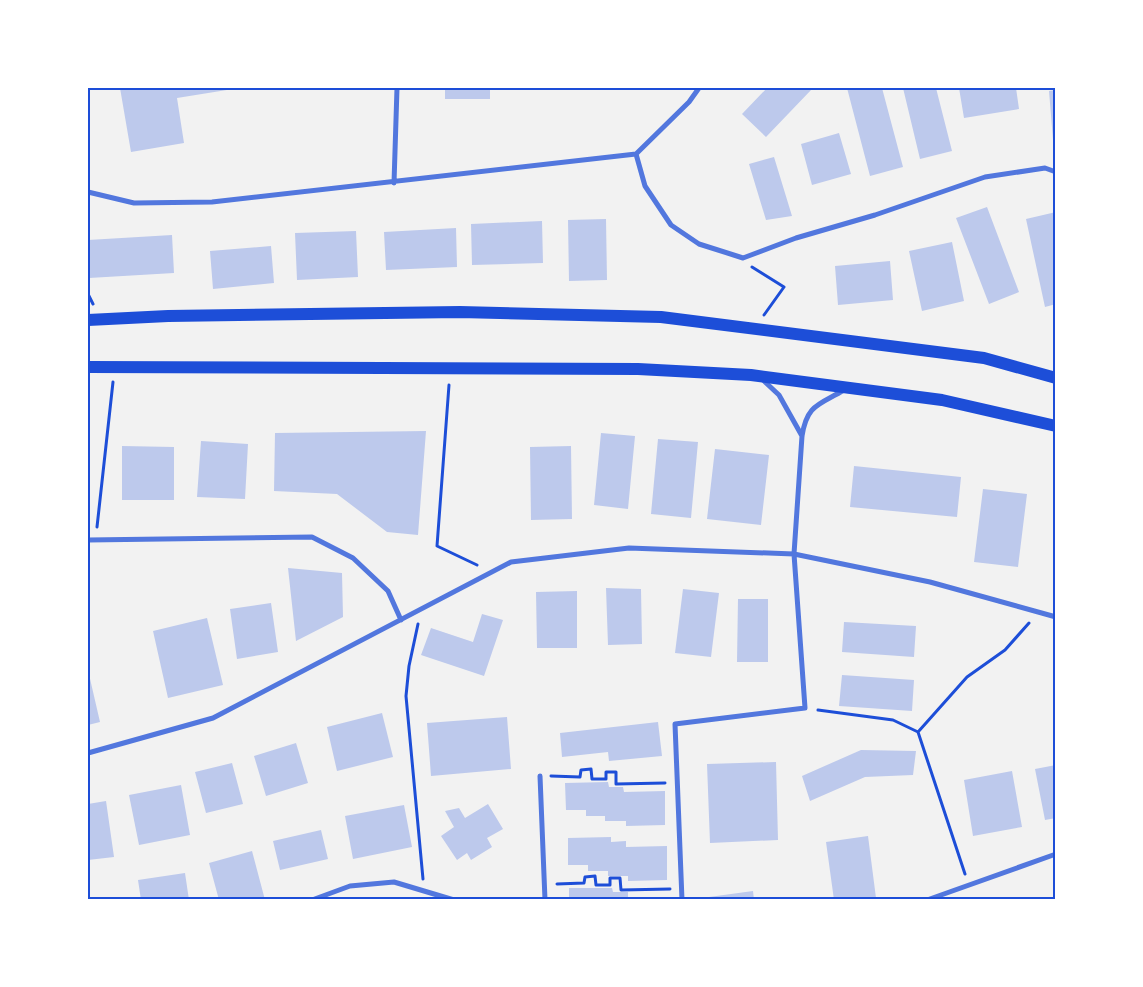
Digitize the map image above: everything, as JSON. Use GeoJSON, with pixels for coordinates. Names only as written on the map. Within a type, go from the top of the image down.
{"type":"FeatureCollection","features":[{"type":"Feature","properties":{"kind":"main road"},"geometry":{"type":"LineString","coordinates":[[88,320],[168,316],[460,312],[661,317],[984,358],[1056,378]]}},
{"type":"Feature","properties":{"kind":"main road"},"geometry":{"type":"LineString","coordinates":[[88,367],[638,369],[751,375],[942,400],[1056,426]]}},
{"type":"Feature","properties":{"kind":"street"},"geometry":{"type":"LineString","coordinates":[[394,183],[397,88]]}},
{"type":"Feature","properties":{"kind":"street"},"geometry":{"type":"LineString","coordinates":[[88,192],[134,203],[212,202],[394,183],[636,154],[689,102],[699,88]]}},
{"type":"Feature","properties":{"kind":"street"},"geometry":{"type":"LineString","coordinates":[[636,154],[645,186],[671,225],[699,244],[743,258],[796,238],[875,215],[985,177],[1045,168],[1056,172]]}},
{"type":"Feature","properties":{"kind":"street"},"geometry":{"type":"LineString","coordinates":[[751,375],[763,380],[779,395],[802,436]]}},
{"type":"Feature","properties":{"kind":"street"},"geometry":{"type":"LineString","coordinates":[[682,900],[675,724],[722,720],[804,708],[794,554],[804,420],[810,410],[817,404],[847,388]]}},
{"type":"Feature","properties":{"kind":"street"},"geometry":{"type":"LineString","coordinates":[[88,540],[312,537],[353,558],[388,592],[401,620]]}},
{"type":"Feature","properties":{"kind":"street"},"geometry":{"type":"LineString","coordinates":[[88,753],[213,718],[511,562],[629,548],[794,554],[930,582],[1056,616]]}},
{"type":"Feature","properties":{"kind":"street"},"geometry":{"type":"LineString","coordinates":[[540,776],[544,900]]}},
{"type":"Feature","properties":{"kind":"street"},"geometry":{"type":"LineString","coordinates":[[927,900],[1056,854]]}},
{"type":"Feature","properties":{"kind":"street"},"geometry":{"type":"LineString","coordinates":[[312,900],[350,886],[394,882],[424,889],[454,900]]}},
{"type":"Feature","properties":{"kind":"path"},"geometry":{"type":"LineString","coordinates":[[735,256],[784,287],[755,328]]}},
{"type":"Feature","properties":{"kind":"path"},"geometry":{"type":"LineString","coordinates":[[95,540],[115,367]]}},
{"type":"Feature","properties":{"kind":"path"},"geometry":{"type":"LineString","coordinates":[[450,369],[438,546],[492,572]]}},
{"type":"Feature","properties":{"kind":"path"},"geometry":{"type":"LineString","coordinates":[[421,609],[409,666],[406,696],[424,889]]}},
{"type":"Feature","properties":{"kind":"path"},"geometry":{"type":"LineString","coordinates":[[918,732],[967,677],[1005,650],[1039,612]]}},
{"type":"Feature","properties":{"kind":"path"},"geometry":{"type":"LineString","coordinates":[[804,708],[893,720],[918,732],[968,884]]}},
{"type":"Feature","properties":{"kind":"path"},"geometry":{"type":"LineString","coordinates":[[540,776],[580,777],[580,770],[591,769],[592,779],[606,779],[606,772],[616,772],[616,784],[677,782]]}},
{"type":"Feature","properties":{"kind":"path"},"geometry":{"type":"LineString","coordinates":[[544,884],[584,883],[585,877],[595,876],[596,885],[610,884],[610,878],[620,878],[620,890],[681,888]]}},
{"type":"Feature","properties":{"kind":"building"},"geometry":{"type":"Polygon","coordinates":[[[120,88],[233,89],[177,98],[184,143],[131,152],[120,88]]]}},
{"type":"Feature","properties":{"kind":"building"},"geometry":{"type":"Polygon","coordinates":[[[445,88],[490,88],[490,99],[445,99],[445,88]]]}},
{"type":"Feature","properties":{"kind":"building"},"geometry":{"type":"Polygon","coordinates":[[[767,88],[812,89],[766,137],[742,114],[767,88]]]}},
{"type":"Feature","properties":{"kind":"building"},"geometry":{"type":"Polygon","coordinates":[[[847,88],[882,88],[903,167],[870,176],[847,88]]]}},
{"type":"Feature","properties":{"kind":"building"},"geometry":{"type":"Polygon","coordinates":[[[903,88],[936,88],[952,151],[920,159],[903,88]]]}},
{"type":"Feature","properties":{"kind":"building"},"geometry":{"type":"Polygon","coordinates":[[[959,88],[1016,88],[1019,109],[964,118],[959,88]]]}},
{"type":"Feature","properties":{"kind":"building"},"geometry":{"type":"Polygon","coordinates":[[[1056,90],[1056,140],[1053,140],[1049,91],[1056,90]]]}},
{"type":"Feature","properties":{"kind":"building"},"geometry":{"type":"Polygon","coordinates":[[[839,133],[851,174],[812,185],[801,144],[839,133]]]}},
{"type":"Feature","properties":{"kind":"building"},"geometry":{"type":"Polygon","coordinates":[[[774,157],[792,216],[766,220],[749,164],[774,157]]]}},
{"type":"Feature","properties":{"kind":"building"},"geometry":{"type":"Polygon","coordinates":[[[987,207],[1019,292],[989,304],[956,218],[987,207]]]}},
{"type":"Feature","properties":{"kind":"building"},"geometry":{"type":"Polygon","coordinates":[[[1056,212],[1056,304],[1045,307],[1026,219],[1056,212]]]}},
{"type":"Feature","properties":{"kind":"building"},"geometry":{"type":"Polygon","coordinates":[[[606,219],[607,280],[569,281],[568,220],[606,219]]]}},
{"type":"Feature","properties":{"kind":"building"},"geometry":{"type":"Polygon","coordinates":[[[542,221],[543,263],[472,265],[471,224],[542,221]]]}},
{"type":"Feature","properties":{"kind":"building"},"geometry":{"type":"Polygon","coordinates":[[[456,228],[457,267],[386,270],[384,232],[456,228]]]}},
{"type":"Feature","properties":{"kind":"building"},"geometry":{"type":"Polygon","coordinates":[[[356,231],[358,277],[297,280],[295,233],[356,231]]]}},
{"type":"Feature","properties":{"kind":"building"},"geometry":{"type":"Polygon","coordinates":[[[172,235],[174,273],[89,278],[88,240],[172,235]]]}},
{"type":"Feature","properties":{"kind":"building"},"geometry":{"type":"Polygon","coordinates":[[[952,242],[964,301],[922,311],[909,251],[952,242]]]}},
{"type":"Feature","properties":{"kind":"building"},"geometry":{"type":"Polygon","coordinates":[[[271,246],[274,283],[213,289],[210,251],[271,246]]]}},
{"type":"Feature","properties":{"kind":"building"},"geometry":{"type":"Polygon","coordinates":[[[890,261],[893,300],[838,305],[835,266],[890,261]]]}},
{"type":"Feature","properties":{"kind":"building"},"geometry":{"type":"Polygon","coordinates":[[[426,431],[418,535],[387,532],[337,494],[274,491],[275,433],[426,431]]]}},
{"type":"Feature","properties":{"kind":"building"},"geometry":{"type":"Polygon","coordinates":[[[601,433],[635,436],[628,509],[594,505],[601,433]]]}},
{"type":"Feature","properties":{"kind":"building"},"geometry":{"type":"Polygon","coordinates":[[[658,439],[698,442],[691,518],[651,514],[658,439]]]}},
{"type":"Feature","properties":{"kind":"building"},"geometry":{"type":"Polygon","coordinates":[[[201,441],[248,444],[245,499],[197,497],[201,441]]]}},
{"type":"Feature","properties":{"kind":"building"},"geometry":{"type":"Polygon","coordinates":[[[122,446],[174,447],[174,500],[122,500],[122,446]]]}},
{"type":"Feature","properties":{"kind":"building"},"geometry":{"type":"Polygon","coordinates":[[[571,446],[572,519],[531,520],[530,447],[571,446]]]}},
{"type":"Feature","properties":{"kind":"building"},"geometry":{"type":"Polygon","coordinates":[[[715,449],[769,455],[761,525],[707,519],[715,449]]]}},
{"type":"Feature","properties":{"kind":"building"},"geometry":{"type":"Polygon","coordinates":[[[854,466],[961,477],[957,517],[850,507],[854,466]]]}},
{"type":"Feature","properties":{"kind":"building"},"geometry":{"type":"Polygon","coordinates":[[[983,489],[1027,494],[1018,567],[974,562],[983,489]]]}},
{"type":"Feature","properties":{"kind":"building"},"geometry":{"type":"Polygon","coordinates":[[[288,568],[342,573],[343,617],[296,641],[288,568]]]}},
{"type":"Feature","properties":{"kind":"building"},"geometry":{"type":"Polygon","coordinates":[[[606,588],[641,589],[642,644],[608,645],[606,588]]]}},
{"type":"Feature","properties":{"kind":"building"},"geometry":{"type":"Polygon","coordinates":[[[683,589],[719,593],[711,657],[675,653],[683,589]]]}},
{"type":"Feature","properties":{"kind":"building"},"geometry":{"type":"Polygon","coordinates":[[[577,591],[577,648],[537,648],[536,592],[577,591]]]}},
{"type":"Feature","properties":{"kind":"building"},"geometry":{"type":"Polygon","coordinates":[[[738,599],[768,599],[768,662],[737,662],[738,599]]]}},
{"type":"Feature","properties":{"kind":"building"},"geometry":{"type":"Polygon","coordinates":[[[271,603],[278,652],[237,659],[230,609],[271,603]]]}},
{"type":"Feature","properties":{"kind":"building"},"geometry":{"type":"Polygon","coordinates":[[[482,614],[503,620],[484,676],[421,655],[431,628],[473,642],[482,614]]]}},
{"type":"Feature","properties":{"kind":"building"},"geometry":{"type":"Polygon","coordinates":[[[207,618],[223,685],[168,698],[153,631],[207,618]]]}},
{"type":"Feature","properties":{"kind":"building"},"geometry":{"type":"Polygon","coordinates":[[[844,622],[916,626],[914,657],[842,652],[844,622]]]}},
{"type":"Feature","properties":{"kind":"building"},"geometry":{"type":"Polygon","coordinates":[[[88,670],[100,722],[88,725],[88,670]]]}},
{"type":"Feature","properties":{"kind":"building"},"geometry":{"type":"Polygon","coordinates":[[[842,675],[914,680],[912,711],[839,706],[842,675]]]}},
{"type":"Feature","properties":{"kind":"building"},"geometry":{"type":"Polygon","coordinates":[[[382,713],[393,757],[337,771],[327,727],[382,713]]]}},
{"type":"Feature","properties":{"kind":"building"},"geometry":{"type":"Polygon","coordinates":[[[507,717],[511,769],[431,776],[427,723],[507,717]]]}},
{"type":"Feature","properties":{"kind":"building"},"geometry":{"type":"Polygon","coordinates":[[[658,722],[662,756],[609,761],[608,752],[562,757],[560,733],[658,722]]]}},
{"type":"Feature","properties":{"kind":"building"},"geometry":{"type":"Polygon","coordinates":[[[296,743],[308,783],[266,796],[254,756],[296,743]]]}},
{"type":"Feature","properties":{"kind":"building"},"geometry":{"type":"Polygon","coordinates":[[[861,750],[916,751],[913,775],[865,777],[810,801],[802,776],[861,750]]]}},
{"type":"Feature","properties":{"kind":"building"},"geometry":{"type":"Polygon","coordinates":[[[776,762],[778,840],[710,843],[707,764],[776,762]]]}},
{"type":"Feature","properties":{"kind":"building"},"geometry":{"type":"Polygon","coordinates":[[[232,763],[243,804],[206,813],[195,772],[232,763]]]}},
{"type":"Feature","properties":{"kind":"building"},"geometry":{"type":"Polygon","coordinates":[[[1056,765],[1056,818],[1045,820],[1035,769],[1056,765]]]}},
{"type":"Feature","properties":{"kind":"building"},"geometry":{"type":"Polygon","coordinates":[[[1012,771],[1022,827],[973,836],[964,780],[1012,771]]]}},
{"type":"Feature","properties":{"kind":"building"},"geometry":{"type":"Polygon","coordinates":[[[608,782],[609,787],[623,787],[624,792],[665,791],[665,825],[626,826],[626,821],[605,821],[605,816],[586,816],[586,810],[566,810],[565,783],[608,782]]]}},
{"type":"Feature","properties":{"kind":"building"},"geometry":{"type":"Polygon","coordinates":[[[181,785],[190,835],[139,845],[129,795],[181,785]]]}},
{"type":"Feature","properties":{"kind":"building"},"geometry":{"type":"Polygon","coordinates":[[[106,801],[114,857],[88,860],[88,804],[106,801]]]}},
{"type":"Feature","properties":{"kind":"building"},"geometry":{"type":"Polygon","coordinates":[[[488,804],[503,829],[487,838],[492,847],[471,860],[467,853],[457,860],[441,836],[454,827],[445,811],[459,808],[465,818],[488,804]]]}},
{"type":"Feature","properties":{"kind":"building"},"geometry":{"type":"Polygon","coordinates":[[[404,805],[412,847],[353,859],[345,816],[404,805]]]}},
{"type":"Feature","properties":{"kind":"building"},"geometry":{"type":"Polygon","coordinates":[[[321,830],[328,859],[280,870],[273,841],[321,830]]]}},
{"type":"Feature","properties":{"kind":"building"},"geometry":{"type":"Polygon","coordinates":[[[868,836],[876,898],[834,900],[826,842],[868,836]]]}},
{"type":"Feature","properties":{"kind":"building"},"geometry":{"type":"Polygon","coordinates":[[[611,837],[611,842],[626,841],[626,847],[667,846],[667,880],[628,881],[628,876],[608,876],[608,871],[588,871],[588,865],[568,865],[568,838],[611,837]]]}},
{"type":"Feature","properties":{"kind":"building"},"geometry":{"type":"Polygon","coordinates":[[[252,851],[265,900],[219,900],[209,863],[252,851]]]}},
{"type":"Feature","properties":{"kind":"building"},"geometry":{"type":"Polygon","coordinates":[[[185,873],[189,900],[141,900],[138,880],[185,873]]]}},
{"type":"Feature","properties":{"kind":"building"},"geometry":{"type":"Polygon","coordinates":[[[569,888],[612,888],[613,892],[628,892],[628,897],[669,897],[669,900],[569,900],[569,888]]]}},
{"type":"Feature","properties":{"kind":"building"},"geometry":{"type":"Polygon","coordinates":[[[753,891],[754,900],[709,900],[709,897],[753,891]]]}}]}
